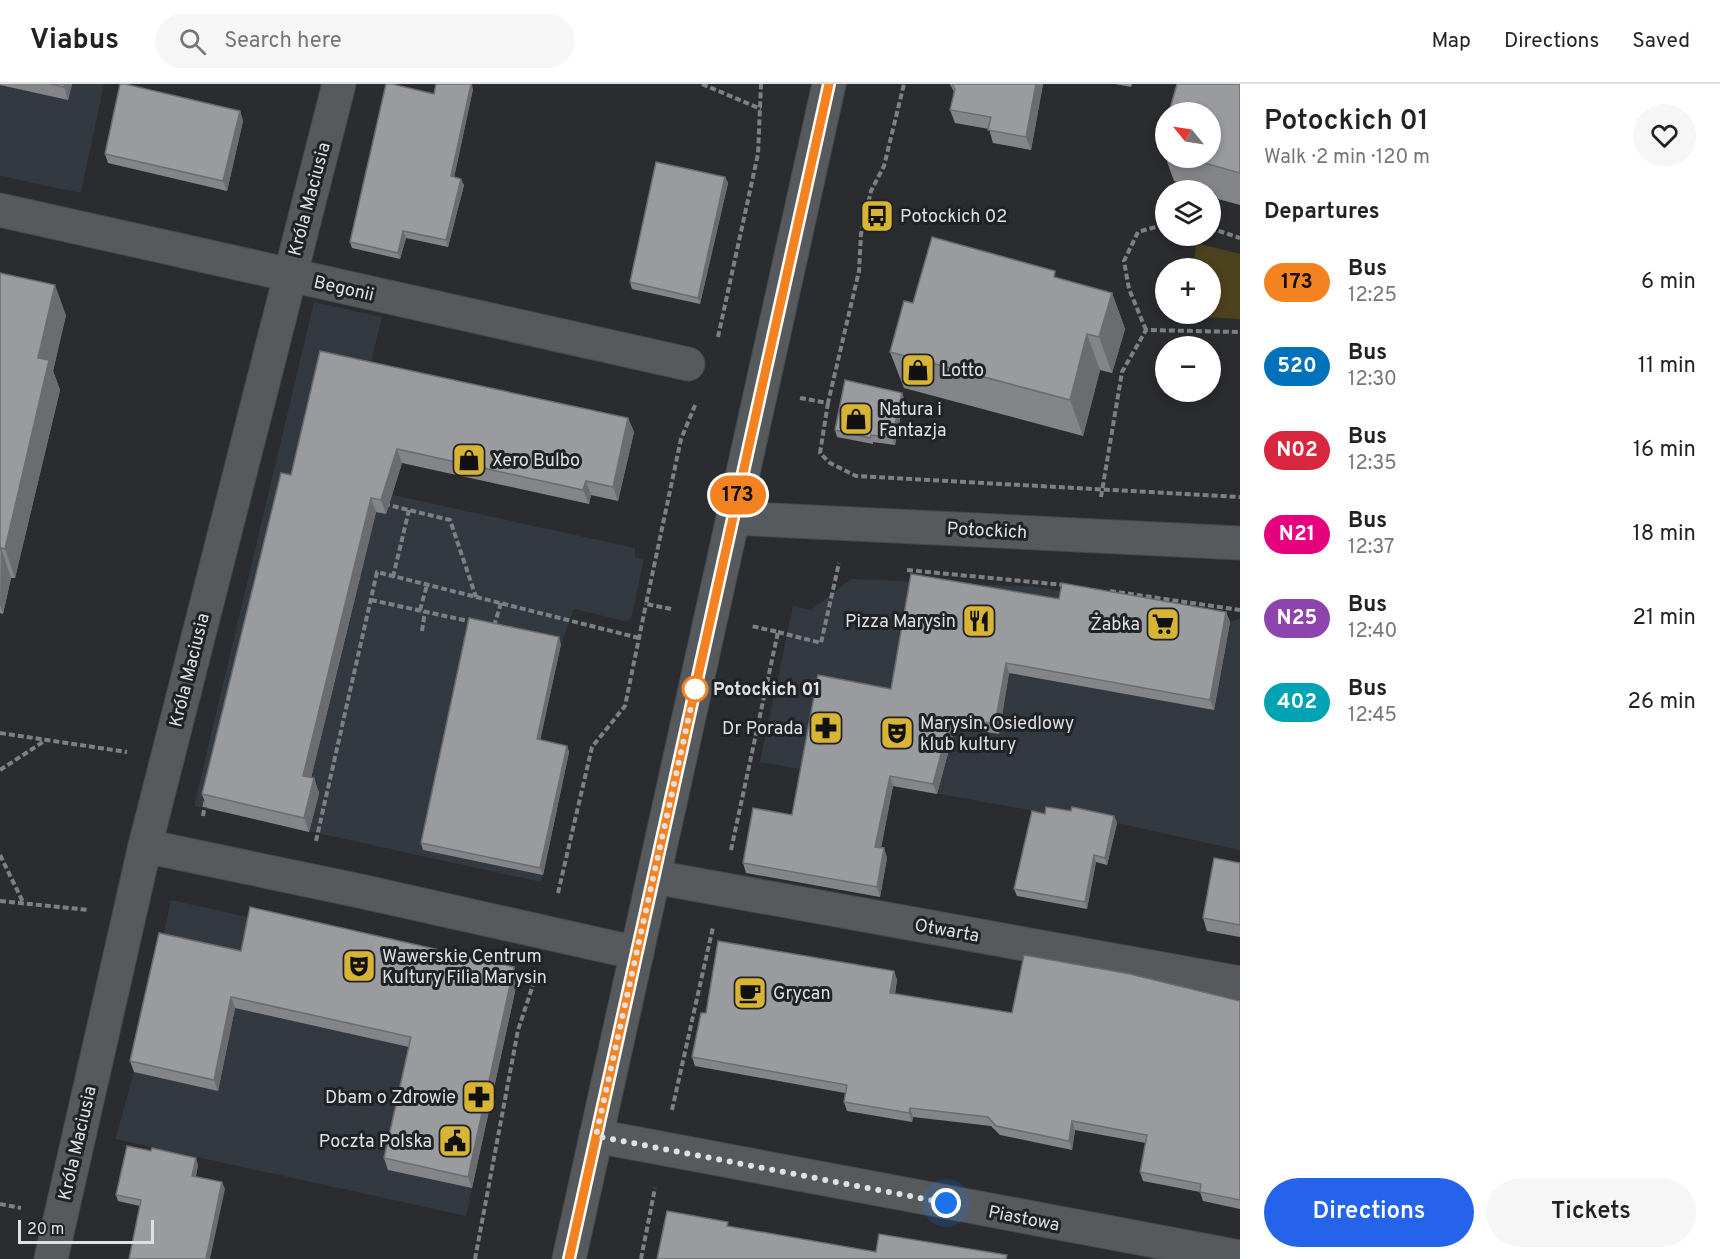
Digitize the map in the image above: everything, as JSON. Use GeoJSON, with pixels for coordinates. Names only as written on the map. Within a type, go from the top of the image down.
{"type":"FeatureCollection","features":[{"type":"Feature","properties":{"kind":"street","name":"Króla Maciusia"},"geometry":{"type":"LineString","coordinates":[[51,1259],[145,846],[339,84]]}},
{"type":"Feature","properties":{"kind":"street"},"geometry":{"type":"LineString","coordinates":[[569,1259],[760,390],[830,84]]}},
{"type":"Feature","properties":{"kind":"street","name":"Begonii"},"geometry":{"type":"LineString","coordinates":[[0,210],[688,364]]}},
{"type":"Feature","properties":{"kind":"street","name":"Potockich"},"geometry":{"type":"LineString","coordinates":[[733,518],[1240,543]]}},
{"type":"Feature","properties":{"kind":"street"},"geometry":{"type":"LineString","coordinates":[[145,846],[637,953]]}},
{"type":"Feature","properties":{"kind":"street","name":"Otwarta"},"geometry":{"type":"LineString","coordinates":[[654,877],[1240,983]]}},
{"type":"Feature","properties":{"kind":"street","name":"Piastowa"},"geometry":{"type":"LineString","coordinates":[[596,1136],[1240,1257]]}},
{"type":"Feature","properties":{"kind":"path"},"geometry":{"type":"LineString","coordinates":[[702,84],[761,108]]}},
{"type":"Feature","properties":{"kind":"path"},"geometry":{"type":"LineString","coordinates":[[715,348],[758,154],[761,84]]}},
{"type":"Feature","properties":{"kind":"path"},"geometry":{"type":"LineString","coordinates":[[904,84],[884,166],[868,201],[861,234],[860,271],[828,403],[820,453],[830,463],[856,476],[1240,497]]}},
{"type":"Feature","properties":{"kind":"path"},"geometry":{"type":"LineString","coordinates":[[1146,330],[1129,289],[1124,261],[1138,232],[1155,227]]}},
{"type":"Feature","properties":{"kind":"path"},"geometry":{"type":"LineString","coordinates":[[1221,232],[1240,238]]}},
{"type":"Feature","properties":{"kind":"path"},"geometry":{"type":"LineString","coordinates":[[1146,330],[1240,332]]}},
{"type":"Feature","properties":{"kind":"path"},"geometry":{"type":"LineString","coordinates":[[1095,536],[1122,372],[1146,330]]}},
{"type":"Feature","properties":{"kind":"path"},"geometry":{"type":"LineString","coordinates":[[760,390],[828,403]]}},
{"type":"Feature","properties":{"kind":"path"},"geometry":{"type":"LineString","coordinates":[[374,501],[450,520],[476,597]]}},
{"type":"Feature","properties":{"kind":"path"},"geometry":{"type":"LineString","coordinates":[[393,577],[409,510]]}},
{"type":"Feature","properties":{"kind":"path"},"geometry":{"type":"LineString","coordinates":[[778,632],[821,643],[838,564],[850,565]]}},
{"type":"Feature","properties":{"kind":"path"},"geometry":{"type":"LineString","coordinates":[[896,569],[1069,585]]}},
{"type":"Feature","properties":{"kind":"path"},"geometry":{"type":"LineString","coordinates":[[316,843],[377,572],[639,638]]}},
{"type":"Feature","properties":{"kind":"path"},"geometry":{"type":"LineString","coordinates":[[422,630],[427,585]]}},
{"type":"Feature","properties":{"kind":"path"},"geometry":{"type":"LineString","coordinates":[[1104,591],[1240,610]]}},
{"type":"Feature","properties":{"kind":"path"},"geometry":{"type":"LineString","coordinates":[[371,600],[494,627],[501,603]]}},
{"type":"Feature","properties":{"kind":"path"},"geometry":{"type":"LineString","coordinates":[[0,733],[131,753]]}},
{"type":"Feature","properties":{"kind":"path"},"geometry":{"type":"LineString","coordinates":[[0,770],[46,740]]}},
{"type":"Feature","properties":{"kind":"path"},"geometry":{"type":"LineString","coordinates":[[207,793],[202,816],[213,819]]}},
{"type":"Feature","properties":{"kind":"path"},"geometry":{"type":"LineString","coordinates":[[304,840],[326,845]]}},
{"type":"Feature","properties":{"kind":"path"},"geometry":{"type":"LineString","coordinates":[[0,855],[23,902]]}},
{"type":"Feature","properties":{"kind":"path"},"geometry":{"type":"LineString","coordinates":[[0,901],[23,902],[130,917]]}},
{"type":"Feature","properties":{"kind":"path"},"geometry":{"type":"LineString","coordinates":[[526,968],[538,970]]}},
{"type":"Feature","properties":{"kind":"shaded area"},"geometry":{"type":"Polygon","coordinates":[[[0,84],[104,84],[81,193],[0,176],[0,84]]]}},
{"type":"Feature","properties":{"kind":"shaded area"},"geometry":{"type":"Polygon","coordinates":[[[1196,246],[1208,246],[1240,254],[1240,319],[1221,318],[1221,258],[1195,258],[1196,246]]]}},
{"type":"Feature","properties":{"kind":"shaded area"},"geometry":{"type":"Polygon","coordinates":[[[314,302],[382,317],[366,383],[394,488],[393,495],[635,548],[635,557],[644,559],[631,619],[624,621],[574,609],[561,644],[539,745],[569,752],[541,882],[194,806],[314,302]]]}},
{"type":"Feature","properties":{"kind":"shaded area"},"geometry":{"type":"Polygon","coordinates":[[[851,579],[1038,587],[1230,622],[1240,618],[1240,850],[1075,814],[1074,818],[760,762],[793,606],[811,610],[851,579]]]}},
{"type":"Feature","properties":{"kind":"shaded area"},"geometry":{"type":"Polygon","coordinates":[[[171,900],[518,978],[466,1216],[115,1139],[134,1072],[171,900]]]}},
{"type":"Feature","properties":{"kind":"building"},"geometry":{"type":"Polygon","coordinates":[[[120,84],[240,111],[223,181],[105,154],[120,84]]]}},
{"type":"Feature","properties":{"kind":"building"},"geometry":{"type":"Polygon","coordinates":[[[386,84],[434,94],[436,84],[471,84],[451,176],[461,179],[446,240],[403,231],[398,253],[350,242],[386,84]]]}},
{"type":"Feature","properties":{"kind":"building"},"geometry":{"type":"Polygon","coordinates":[[[952,84],[1036,84],[1026,137],[988,130],[991,117],[950,110],[955,89],[952,84]]]}},
{"type":"Feature","properties":{"kind":"building"},"geometry":{"type":"Polygon","coordinates":[[[1177,84],[1240,84],[1240,173],[1221,168],[1221,102],[1172,102],[1177,84]]]}},
{"type":"Feature","properties":{"kind":"building"},"geometry":{"type":"Polygon","coordinates":[[[656,162],[725,177],[698,298],[630,282],[656,162]]]}},
{"type":"Feature","properties":{"kind":"building"},"geometry":{"type":"Polygon","coordinates":[[[932,237],[1055,271],[1054,277],[1112,293],[1099,337],[1087,334],[1070,400],[890,352],[904,301],[913,303],[932,237]]]}},
{"type":"Feature","properties":{"kind":"building"},"geometry":{"type":"Polygon","coordinates":[[[0,273],[55,285],[38,358],[49,360],[5,549],[1,548],[0,551],[0,273]]]}},
{"type":"Feature","properties":{"kind":"building"},"geometry":{"type":"Polygon","coordinates":[[[320,351],[628,418],[613,487],[586,481],[583,490],[397,449],[381,500],[371,498],[303,776],[314,778],[304,818],[202,794],[281,473],[291,475],[320,351]]]}},
{"type":"Feature","properties":{"kind":"building"},"geometry":{"type":"Polygon","coordinates":[[[845,380],[902,393],[892,438],[871,435],[870,438],[835,430],[845,380]]]}},
{"type":"Feature","properties":{"kind":"building"},"geometry":{"type":"Polygon","coordinates":[[[911,574],[1059,599],[1062,583],[1226,612],[1210,700],[1006,663],[995,724],[951,717],[933,784],[890,776],[875,847],[884,848],[877,887],[743,863],[753,808],[792,815],[818,675],[891,689],[911,574]]]}},
{"type":"Feature","properties":{"kind":"building"},"geometry":{"type":"Polygon","coordinates":[[[469,618],[559,637],[537,739],[567,746],[540,868],[421,843],[469,618]]]}},
{"type":"Feature","properties":{"kind":"building"},"geometry":{"type":"Polygon","coordinates":[[[1046,807],[1071,811],[1072,807],[1114,816],[1105,858],[1094,855],[1085,902],[1014,889],[1032,811],[1045,814],[1046,807]]]}},
{"type":"Feature","properties":{"kind":"building"},"geometry":{"type":"Polygon","coordinates":[[[1214,858],[1240,863],[1240,925],[1203,918],[1214,858]]]}},
{"type":"Feature","properties":{"kind":"building"},"geometry":{"type":"Polygon","coordinates":[[[250,907],[514,967],[468,1177],[384,1158],[411,1037],[231,997],[214,1080],[130,1061],[159,933],[241,951],[250,907]]]}},
{"type":"Feature","properties":{"kind":"building"},"geometry":{"type":"Polygon","coordinates":[[[718,941],[894,971],[890,993],[1012,1013],[1024,955],[1130,974],[1240,1001],[1240,1200],[1200,1192],[1201,1184],[1140,1172],[1147,1135],[1072,1121],[1069,1141],[996,1126],[988,1117],[910,1108],[909,1113],[844,1102],[847,1085],[692,1057],[701,1013],[706,1013],[718,941]]]}},
{"type":"Feature","properties":{"kind":"building"},"geometry":{"type":"Polygon","coordinates":[[[127,1146],[151,1151],[152,1148],[196,1158],[192,1176],[222,1182],[206,1259],[129,1259],[141,1200],[116,1195],[127,1146]]]}},
{"type":"Feature","properties":{"kind":"building"},"geometry":{"type":"Polygon","coordinates":[[[667,1211],[728,1222],[727,1226],[876,1252],[879,1234],[1007,1255],[1006,1259],[657,1259],[667,1211]]]}},
{"type":"Feature","properties":{"kind":"bus line","name":"173"},"geometry":{"type":"LineString","coordinates":[[569,1259],[829,84]]}},
{"type":"Feature","properties":{"kind":"place","name":"Potockich 02"},"geometry":{"type":"Point","coordinates":[877,216]}},
{"type":"Feature","properties":{"kind":"place","name":"Lotto"},"geometry":{"type":"Point","coordinates":[918,370]}},
{"type":"Feature","properties":{"kind":"place","name":"Natura i Fantazja"},"geometry":{"type":"Point","coordinates":[856,419]}},
{"type":"Feature","properties":{"kind":"place","name":"Xero Bulbo"},"geometry":{"type":"Point","coordinates":[469,460]}},
{"type":"Feature","properties":{"kind":"place","name":"Pizza Marysin"},"geometry":{"type":"Point","coordinates":[979,621]}},
{"type":"Feature","properties":{"kind":"place","name":"Żabka"},"geometry":{"type":"Point","coordinates":[1163,624]}},
{"type":"Feature","properties":{"kind":"place","name":"Potockich 01"},"geometry":{"type":"Point","coordinates":[695,689]}},
{"type":"Feature","properties":{"kind":"place","name":"Dr Porada"},"geometry":{"type":"Point","coordinates":[826,728]}},
{"type":"Feature","properties":{"kind":"place","name":"Marysin. Osiedlowy klub kultury"},"geometry":{"type":"Point","coordinates":[897,733]}},
{"type":"Feature","properties":{"kind":"place","name":"Wawerskie Centrum Kultury Filia Marysin"},"geometry":{"type":"Point","coordinates":[359,966]}},
{"type":"Feature","properties":{"kind":"place","name":"Grycan"},"geometry":{"type":"Point","coordinates":[750,993]}},
{"type":"Feature","properties":{"kind":"place","name":"Dbam o Zdrowie"},"geometry":{"type":"Point","coordinates":[479,1097]}},
{"type":"Feature","properties":{"kind":"place","name":"Poczta Polska"},"geometry":{"type":"Point","coordinates":[455,1141]}},
{"type":"Feature","properties":{"kind":"route"},"geometry":{"type":"LineString","coordinates":[[695,689],[596,1136],[663,1151],[946,1203]]}}]}
